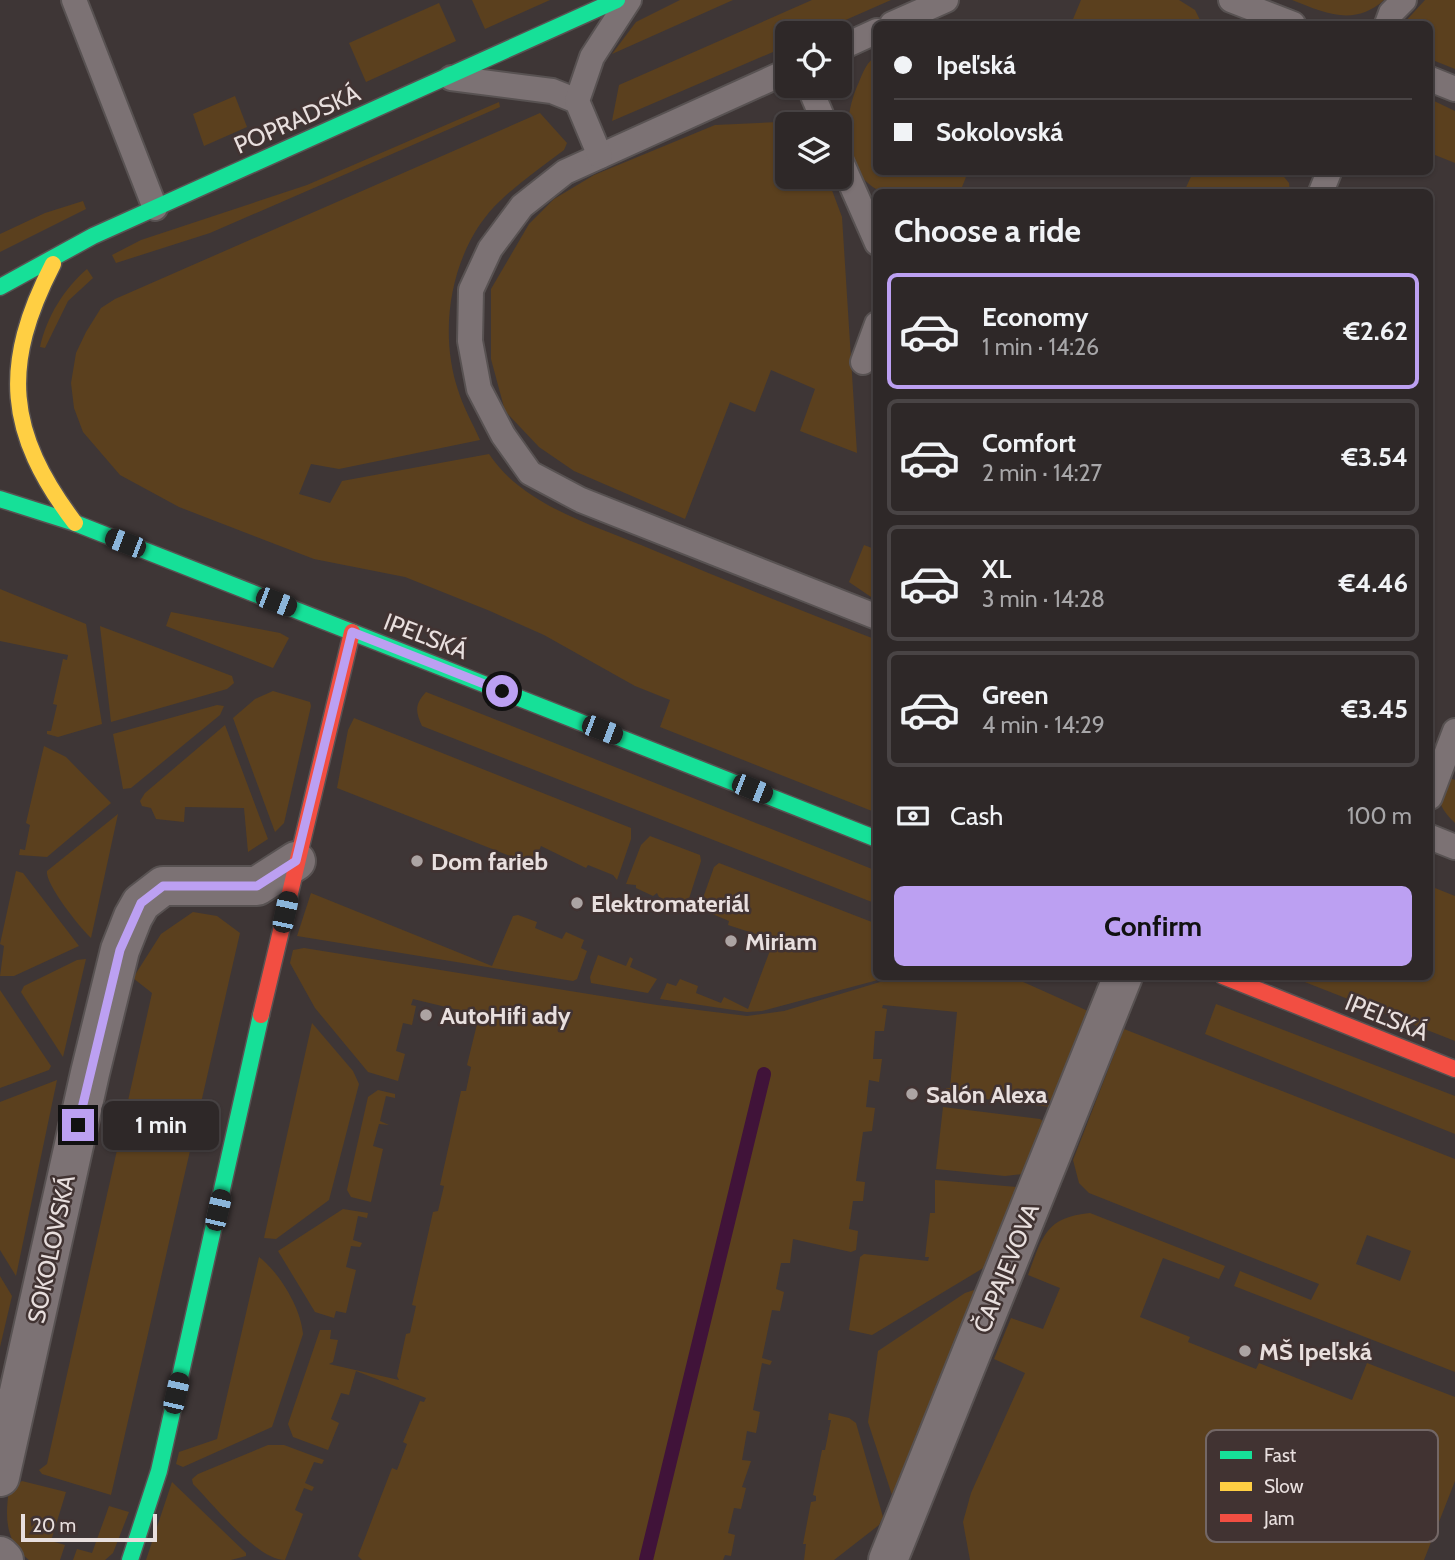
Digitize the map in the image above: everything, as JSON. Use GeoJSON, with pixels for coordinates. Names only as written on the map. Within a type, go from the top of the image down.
{"type":"FeatureCollection","features":[{"type":"Feature","properties":{"kind":"street","name":"POPRADSKÁ"},"geometry":{"type":"LineString","coordinates":[[0,287],[67,248],[617,0]]}},
{"type":"Feature","properties":{"kind":"street","name":"IPEĽSKÁ"},"geometry":{"type":"LineString","coordinates":[[67,248],[37,281],[18,314],[5,366],[11,418],[21,447],[49,494],[75,523]]}},
{"type":"Feature","properties":{"kind":"street","name":"IPEĽSKÁ"},"geometry":{"type":"LineString","coordinates":[[0,499],[75,523],[873,837]]}},
{"type":"Feature","properties":{"kind":"street"},"geometry":{"type":"LineString","coordinates":[[130,1560],[159,1471],[296,861],[352,632]]}},
{"type":"Feature","properties":{"kind":"street","name":"SOKOLOVSKÁ"},"geometry":{"type":"LineString","coordinates":[[2,1468],[90,1073],[120,950],[133,917],[141,903],[163,886],[257,886],[296,861]]}},
{"type":"Feature","properties":{"kind":"street","name":"ČAPAJEVOVA"},"geometry":{"type":"LineString","coordinates":[[888,1560],[1121,980]]}},
{"type":"Feature","properties":{"kind":"street","name":"IPEĽSKÁ"},"geometry":{"type":"LineString","coordinates":[[1233,980],[1455,1069]]}},
{"type":"Feature","properties":{"kind":"street"},"geometry":{"type":"LineString","coordinates":[[0,1556],[4,1560]]}},
{"type":"Feature","properties":{"kind":"lane"},"geometry":{"type":"LineString","coordinates":[[74,0],[155,208]]}},
{"type":"Feature","properties":{"kind":"lane"},"geometry":{"type":"LineString","coordinates":[[600,156],[577,101],[592,57],[629,0]]}},
{"type":"Feature","properties":{"kind":"lane"},"geometry":{"type":"LineString","coordinates":[[899,21],[946,0]]}},
{"type":"Feature","properties":{"kind":"lane"},"geometry":{"type":"LineString","coordinates":[[1231,0],[1285,21]]}},
{"type":"Feature","properties":{"kind":"lane"},"geometry":{"type":"LineString","coordinates":[[1388,21],[1391,13],[1404,0]]}},
{"type":"Feature","properties":{"kind":"lane"},"geometry":{"type":"LineString","coordinates":[[852,42],[873,33]]}},
{"type":"Feature","properties":{"kind":"lane"},"geometry":{"type":"LineString","coordinates":[[443,77],[540,89],[577,101]]}},
{"type":"Feature","properties":{"kind":"lane"},"geometry":{"type":"LineString","coordinates":[[775,77],[565,172],[522,206],[490,248],[471,290],[470,341],[478,389],[503,435],[530,473],[581,500],[873,615]]}},
{"type":"Feature","properties":{"kind":"lane"},"geometry":{"type":"LineString","coordinates":[[1433,80],[1455,89]]}},
{"type":"Feature","properties":{"kind":"lane"},"geometry":{"type":"LineString","coordinates":[[852,186],[873,234]]}},
{"type":"Feature","properties":{"kind":"lane"},"geometry":{"type":"LineString","coordinates":[[863,362],[873,335]]}},
{"type":"Feature","properties":{"kind":"lane"},"geometry":{"type":"LineString","coordinates":[[1433,789],[1455,730]]}},
{"type":"Feature","properties":{"kind":"lane"},"geometry":{"type":"LineString","coordinates":[[1433,838],[1455,847]]}},
{"type":"Feature","properties":{"kind":"shaded area"},"geometry":{"type":"Polygon","coordinates":[[[472,0],[550,0],[485,29],[472,0]]]}},
{"type":"Feature","properties":{"kind":"shaded area"},"geometry":{"type":"Polygon","coordinates":[[[680,0],[733,0],[612,54],[636,22],[680,0]]]}},
{"type":"Feature","properties":{"kind":"shaded area"},"geometry":{"type":"Polygon","coordinates":[[[812,0],[891,0],[843,21],[775,21],[775,51],[612,121],[619,85],[812,0]]]}},
{"type":"Feature","properties":{"kind":"shaded area"},"geometry":{"type":"Polygon","coordinates":[[[1081,0],[1179,0],[1195,10],[1200,21],[1072,21],[1081,0]]]}},
{"type":"Feature","properties":{"kind":"shaded area"},"geometry":{"type":"Polygon","coordinates":[[[1292,0],[1384,0],[1362,13],[1339,15],[1292,0]]]}},
{"type":"Feature","properties":{"kind":"shaded area"},"geometry":{"type":"Polygon","coordinates":[[[1425,0],[1455,0],[1455,69],[1433,60],[1433,21],[1406,21],[1425,0]]]}},
{"type":"Feature","properties":{"kind":"shaded area"},"geometry":{"type":"Polygon","coordinates":[[[439,3],[456,41],[366,82],[349,43],[439,3]]]}},
{"type":"Feature","properties":{"kind":"shaded area"},"geometry":{"type":"Polygon","coordinates":[[[873,59],[873,175],[967,175],[961,189],[877,189],[866,181],[852,158],[852,112],[850,112],[864,71],[873,59]]]}},
{"type":"Feature","properties":{"kind":"shaded area"},"geometry":{"type":"Polygon","coordinates":[[[235,96],[247,127],[204,146],[193,114],[235,96]]]}},
{"type":"Feature","properties":{"kind":"shaded area"},"geometry":{"type":"Polygon","coordinates":[[[1433,100],[1455,111],[1455,163],[1433,154],[1433,100]]]}},
{"type":"Feature","properties":{"kind":"shaded area"},"geometry":{"type":"Polygon","coordinates":[[[499,102],[500,107],[210,233],[116,263],[112,255],[141,240],[307,185],[499,102]]]}},
{"type":"Feature","properties":{"kind":"shaded area"},"geometry":{"type":"Polygon","coordinates":[[[540,113],[567,143],[564,150],[508,193],[484,219],[460,264],[453,289],[449,315],[452,366],[460,396],[480,440],[339,469],[311,464],[299,494],[330,503],[342,481],[489,454],[522,488],[563,513],[873,638],[873,811],[660,727],[670,700],[635,686],[544,635],[405,577],[314,559],[179,507],[120,475],[83,432],[74,408],[71,383],[76,353],[86,332],[101,308],[115,299],[540,113]]]}},
{"type":"Feature","properties":{"kind":"shaded area"},"geometry":{"type":"Polygon","coordinates":[[[775,122],[775,189],[832,189],[842,217],[857,453],[800,431],[815,389],[771,370],[755,412],[730,402],[685,519],[574,471],[539,447],[505,411],[491,359],[491,289],[529,224],[554,199],[594,175],[715,125],[775,122]]]}},
{"type":"Feature","properties":{"kind":"shaded area"},"geometry":{"type":"Polygon","coordinates":[[[1192,175],[1282,175],[1289,183],[1290,189],[1185,189],[1192,175]]]}},
{"type":"Feature","properties":{"kind":"shaded area"},"geometry":{"type":"Polygon","coordinates":[[[83,201],[86,209],[0,252],[0,234],[45,213],[83,201]]]}},
{"type":"Feature","properties":{"kind":"shaded area"},"geometry":{"type":"Polygon","coordinates":[[[87,269],[93,278],[68,301],[45,348],[40,347],[57,304],[87,269]]]}},
{"type":"Feature","properties":{"kind":"shaded area"},"geometry":{"type":"Polygon","coordinates":[[[864,545],[873,548],[873,598],[849,582],[864,545]]]}},
{"type":"Feature","properties":{"kind":"shaded area"},"geometry":{"type":"Polygon","coordinates":[[[0,589],[86,624],[102,724],[58,737],[47,734],[47,731],[51,731],[57,705],[53,704],[63,659],[67,660],[68,655],[0,641],[0,589]]]}},
{"type":"Feature","properties":{"kind":"shaded area"},"geometry":{"type":"Polygon","coordinates":[[[171,612],[280,633],[289,638],[273,668],[166,626],[171,612]]]}},
{"type":"Feature","properties":{"kind":"shaded area"},"geometry":{"type":"Polygon","coordinates":[[[100,626],[232,676],[234,683],[227,689],[111,722],[100,626]]]}},
{"type":"Feature","properties":{"kind":"shaded area"},"geometry":{"type":"Polygon","coordinates":[[[273,691],[310,702],[311,706],[284,823],[275,832],[233,718],[255,699],[273,691]]]}},
{"type":"Feature","properties":{"kind":"shaded area"},"geometry":{"type":"Polygon","coordinates":[[[426,692],[873,869],[873,902],[422,726],[417,708],[426,692]]]}},
{"type":"Feature","properties":{"kind":"shaded area"},"geometry":{"type":"Polygon","coordinates":[[[217,705],[224,706],[220,715],[131,788],[123,789],[113,734],[217,705]]]}},
{"type":"Feature","properties":{"kind":"shaded area"},"geometry":{"type":"Polygon","coordinates":[[[354,718],[631,828],[631,839],[617,880],[613,875],[588,865],[586,868],[541,846],[533,865],[337,788],[348,730],[354,718]]]}},
{"type":"Feature","properties":{"kind":"shaded area"},"geometry":{"type":"Polygon","coordinates":[[[225,725],[268,839],[248,852],[244,808],[185,807],[184,822],[156,819],[151,808],[142,806],[140,801],[145,793],[225,725]]]}},
{"type":"Feature","properties":{"kind":"shaded area"},"geometry":{"type":"Polygon","coordinates":[[[44,746],[66,757],[111,803],[47,857],[19,855],[20,849],[25,850],[30,825],[26,823],[44,746]]]}},
{"type":"Feature","properties":{"kind":"shaded area"},"geometry":{"type":"Polygon","coordinates":[[[1442,775],[1455,780],[1455,823],[1440,801],[1442,775]]]}},
{"type":"Feature","properties":{"kind":"shaded area"},"geometry":{"type":"Polygon","coordinates":[[[118,814],[91,938],[51,886],[47,871],[118,814]]]}},
{"type":"Feature","properties":{"kind":"shaded area"},"geometry":{"type":"Polygon","coordinates":[[[650,836],[700,855],[701,861],[686,908],[679,901],[677,904],[659,897],[657,893],[653,896],[636,888],[636,885],[626,884],[641,845],[650,836]]]}},
{"type":"Feature","properties":{"kind":"shaded area"},"geometry":{"type":"Polygon","coordinates":[[[719,863],[873,922],[873,980],[878,980],[762,1011],[747,1012],[660,999],[667,983],[676,986],[680,979],[698,986],[696,993],[721,1003],[724,997],[748,1009],[774,940],[728,925],[729,921],[703,910],[701,914],[698,912],[714,867],[719,863]]]}},
{"type":"Feature","properties":{"kind":"shaded area"},"geometry":{"type":"Polygon","coordinates":[[[16,871],[23,873],[79,946],[14,976],[0,976],[4,946],[0,944],[16,871]]]}},
{"type":"Feature","properties":{"kind":"shaded area"},"geometry":{"type":"Polygon","coordinates":[[[1433,887],[1455,896],[1455,1041],[1300,980],[1433,980],[1433,887]]]}},
{"type":"Feature","properties":{"kind":"shaded area"},"geometry":{"type":"Polygon","coordinates":[[[311,893],[492,966],[513,916],[518,915],[537,922],[535,928],[562,939],[566,932],[584,940],[581,948],[587,951],[577,979],[573,981],[297,936],[311,893]]]}},
{"type":"Feature","properties":{"kind":"shaded area"},"geometry":{"type":"Polygon","coordinates":[[[193,912],[217,916],[240,933],[111,1495],[42,1474],[39,1470],[47,1464],[152,993],[133,978],[161,934],[193,912]]]}},
{"type":"Feature","properties":{"kind":"shaded area"},"geometry":{"type":"Polygon","coordinates":[[[304,948],[657,1005],[747,1016],[784,1011],[887,980],[1019,980],[1088,1011],[1050,1107],[945,1094],[946,1088],[950,1088],[957,1012],[883,1005],[882,1008],[887,1009],[884,1031],[875,1031],[873,1059],[882,1059],[879,1082],[869,1080],[866,1107],[875,1108],[872,1131],[863,1132],[856,1181],[865,1182],[863,1201],[853,1201],[849,1229],[858,1231],[856,1250],[851,1252],[793,1239],[790,1263],[781,1263],[776,1289],[784,1292],[780,1311],[772,1310],[762,1358],[772,1361],[770,1365],[762,1363],[753,1410],[760,1412],[756,1433],[747,1431],[742,1460],[751,1461],[742,1487],[746,1488],[741,1509],[734,1508],[728,1533],[735,1535],[731,1556],[725,1555],[723,1560],[362,1560],[358,1556],[392,1468],[397,1470],[407,1444],[403,1442],[420,1401],[424,1402],[426,1398],[356,1371],[349,1395],[341,1393],[331,1419],[339,1423],[328,1450],[293,1437],[288,1424],[320,1330],[331,1330],[330,1339],[338,1340],[333,1362],[329,1364],[399,1380],[397,1376],[406,1334],[410,1333],[416,1306],[412,1305],[433,1212],[438,1211],[444,1186],[440,1185],[461,1091],[466,1091],[471,1067],[467,1065],[478,1020],[482,1020],[483,1016],[413,999],[411,1005],[416,1006],[412,1025],[403,1023],[396,1051],[405,1054],[398,1081],[368,1072],[315,1008],[290,963],[293,950],[304,948]]]}},
{"type":"Feature","properties":{"kind":"shaded area"},"geometry":{"type":"Polygon","coordinates":[[[598,955],[626,966],[630,957],[633,959],[630,967],[657,979],[648,993],[591,983],[590,977],[598,955]]]}},
{"type":"Feature","properties":{"kind":"shaded area"},"geometry":{"type":"Polygon","coordinates":[[[86,959],[63,1057],[21,992],[24,986],[77,960],[86,959]]]}},
{"type":"Feature","properties":{"kind":"shaded area"},"geometry":{"type":"Polygon","coordinates":[[[0,990],[51,1066],[49,1070],[0,1088],[0,990]]]}},
{"type":"Feature","properties":{"kind":"shaded area"},"geometry":{"type":"Polygon","coordinates":[[[1216,1004],[1455,1096],[1455,1134],[1205,1034],[1216,1004]]]}},
{"type":"Feature","properties":{"kind":"shaded area"},"geometry":{"type":"Polygon","coordinates":[[[312,1023],[353,1071],[359,1084],[329,1200],[276,1239],[264,1238],[312,1023]]]}},
{"type":"Feature","properties":{"kind":"shaded area"},"geometry":{"type":"Polygon","coordinates":[[[1124,1029],[1455,1159],[1455,1372],[1234,1286],[1240,1271],[1311,1300],[1319,1284],[1089,1193],[1079,1183],[1073,1160],[1124,1029]],[[1367,1235],[1356,1264],[1400,1281],[1411,1251],[1367,1235]]]}},
{"type":"Feature","properties":{"kind":"shaded area"},"geometry":{"type":"Polygon","coordinates":[[[57,1080],[16,1276],[0,1250],[0,1102],[57,1080]]]}},
{"type":"Feature","properties":{"kind":"shaded area"},"geometry":{"type":"Polygon","coordinates":[[[378,1090],[395,1094],[395,1098],[386,1096],[380,1121],[389,1125],[379,1124],[373,1146],[383,1149],[371,1202],[351,1197],[347,1190],[368,1097],[378,1090]]]}},
{"type":"Feature","properties":{"kind":"shaded area"},"geometry":{"type":"Polygon","coordinates":[[[943,1107],[1040,1119],[1044,1122],[1023,1174],[1005,1176],[936,1169],[943,1107]]]}},
{"type":"Feature","properties":{"kind":"shaded area"},"geometry":{"type":"Polygon","coordinates":[[[935,1180],[1017,1187],[985,1267],[872,1335],[849,1330],[860,1257],[864,1254],[928,1261],[929,1257],[925,1257],[930,1213],[935,1213],[935,1180]]]}},
{"type":"Feature","properties":{"kind":"shaded area"},"geometry":{"type":"Polygon","coordinates":[[[343,1209],[368,1213],[367,1218],[358,1216],[353,1240],[362,1243],[360,1247],[351,1246],[346,1267],[356,1270],[346,1313],[336,1311],[334,1318],[315,1312],[278,1251],[343,1209]]]}},
{"type":"Feature","properties":{"kind":"shaded area"},"geometry":{"type":"Polygon","coordinates":[[[1090,1213],[1225,1266],[1219,1279],[1163,1258],[1140,1317],[1190,1337],[1188,1342],[1256,1369],[1259,1363],[1352,1400],[1367,1363],[1455,1397],[1455,1481],[1438,1524],[1438,1430],[1206,1430],[1206,1542],[1431,1542],[1424,1560],[970,1560],[963,1522],[971,1493],[1025,1373],[994,1359],[1011,1318],[1043,1329],[1060,1288],[1028,1275],[1047,1232],[1063,1219],[1090,1213]]]}},
{"type":"Feature","properties":{"kind":"shaded area"},"geometry":{"type":"Polygon","coordinates":[[[259,1257],[288,1291],[298,1313],[303,1334],[272,1427],[183,1467],[176,1464],[179,1452],[217,1439],[259,1257]]]}},
{"type":"Feature","properties":{"kind":"shaded area"},"geometry":{"type":"Polygon","coordinates":[[[0,1276],[12,1296],[0,1347],[0,1276]]]}},
{"type":"Feature","properties":{"kind":"shaded area"},"geometry":{"type":"Polygon","coordinates":[[[977,1289],[896,1496],[892,1495],[868,1422],[878,1351],[965,1293],[977,1289]]]}},
{"type":"Feature","properties":{"kind":"shaded area"},"geometry":{"type":"Polygon","coordinates":[[[829,1413],[849,1418],[856,1423],[883,1517],[879,1525],[834,1560],[804,1560],[806,1544],[803,1544],[811,1502],[816,1501],[816,1496],[813,1495],[831,1420],[828,1420],[829,1413]]]}},
{"type":"Feature","properties":{"kind":"shaded area"},"geometry":{"type":"Polygon","coordinates":[[[268,1445],[284,1445],[324,1460],[322,1464],[314,1462],[305,1483],[314,1487],[312,1491],[304,1488],[295,1510],[303,1514],[285,1560],[274,1558],[249,1541],[193,1484],[192,1479],[198,1474],[268,1445]]]}},
{"type":"Feature","properties":{"kind":"shaded area"},"geometry":{"type":"Polygon","coordinates":[[[22,1481],[66,1492],[51,1541],[65,1545],[60,1560],[29,1560],[11,1537],[7,1519],[9,1490],[22,1481]]]}},
{"type":"Feature","properties":{"kind":"shaded area"},"geometry":{"type":"Polygon","coordinates":[[[172,1482],[246,1553],[246,1556],[231,1560],[146,1560],[172,1482]]]}},
{"type":"Feature","properties":{"kind":"shaded area"},"geometry":{"type":"Polygon","coordinates":[[[109,1506],[129,1512],[113,1553],[105,1560],[73,1560],[77,1549],[92,1553],[109,1506]]]}},
{"type":"Feature","properties":{"kind":"waterway"},"geometry":{"type":"LineString","coordinates":[[646,1560],[764,1074]]}},
{"type":"Feature","properties":{"kind":"traffic: fast"},"geometry":{"type":"LineString","coordinates":[[0,287],[93,236],[617,0]]}},
{"type":"Feature","properties":{"kind":"traffic: fast"},"geometry":{"type":"LineString","coordinates":[[0,499],[75,523],[873,837]]}},
{"type":"Feature","properties":{"kind":"traffic: fast"},"geometry":{"type":"LineString","coordinates":[[130,1560],[159,1471],[261,1015]]}},
{"type":"Feature","properties":{"kind":"traffic: slow"},"geometry":{"type":"LineString","coordinates":[[53,264],[36,300],[25,334],[19,366],[19,397],[24,428],[35,458],[52,490],[75,523]]}},
{"type":"Feature","properties":{"kind":"traffic: jam"},"geometry":{"type":"LineString","coordinates":[[261,1015],[352,632]]}},
{"type":"Feature","properties":{"kind":"traffic: jam"},"geometry":{"type":"LineString","coordinates":[[1233,980],[1455,1069]]}},
{"type":"Feature","properties":{"kind":"place","name":"Dom farieb"},"geometry":{"type":"Point","coordinates":[417,861]}},
{"type":"Feature","properties":{"kind":"place","name":"Elektromateriál"},"geometry":{"type":"Point","coordinates":[577,903]}},
{"type":"Feature","properties":{"kind":"place","name":"Miriam"},"geometry":{"type":"Point","coordinates":[731,941]}},
{"type":"Feature","properties":{"kind":"place","name":"AutoHifi ady"},"geometry":{"type":"Point","coordinates":[426,1015]}},
{"type":"Feature","properties":{"kind":"place","name":"Salón Alexa"},"geometry":{"type":"Point","coordinates":[912,1094]}},
{"type":"Feature","properties":{"kind":"place","name":"MŠ Ipeľská"},"geometry":{"type":"Point","coordinates":[1245,1351]}},
{"type":"Feature","properties":{"kind":"route"},"geometry":{"type":"LineString","coordinates":[[78,1125],[120,950],[141,903],[163,886],[257,886],[296,861],[352,632],[502,691]]}}]}
